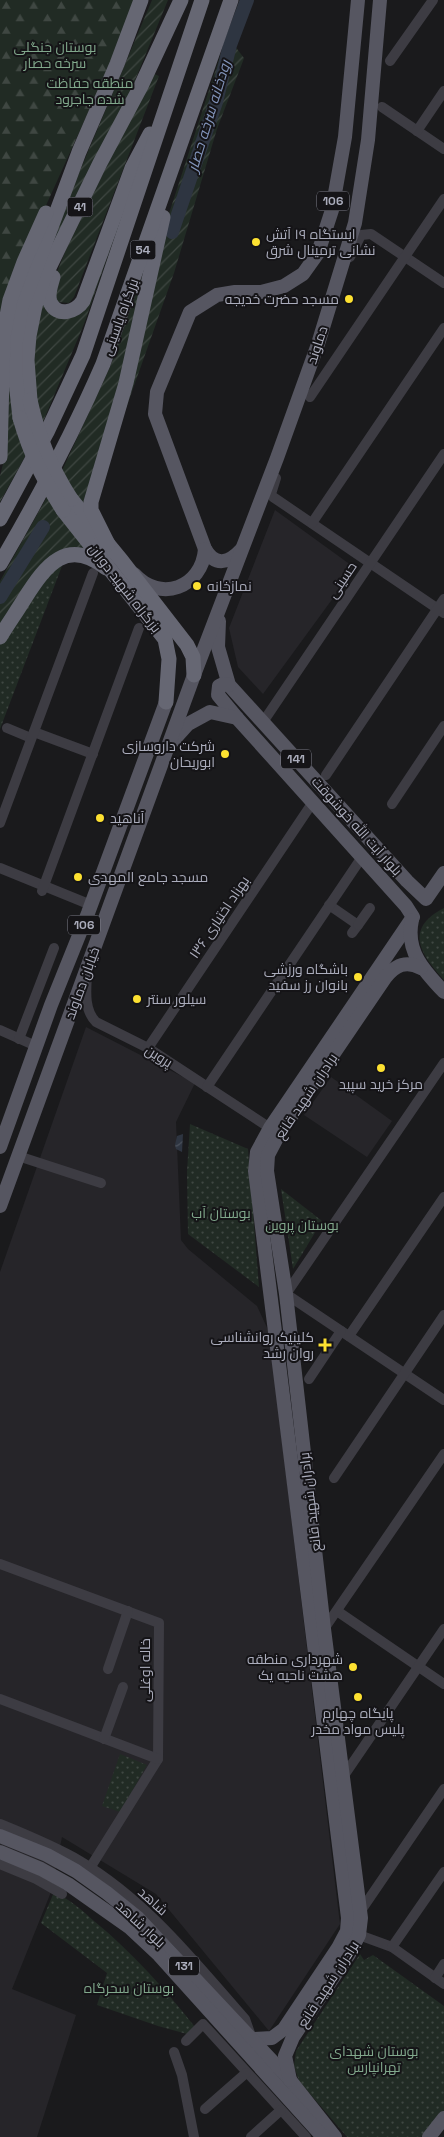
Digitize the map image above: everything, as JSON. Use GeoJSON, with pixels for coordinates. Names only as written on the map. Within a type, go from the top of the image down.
{"type":"FeatureCollection","features":[{"type":"Feature","properties":{"kind":"highway","name":"41"},"geometry":{"type":"LineString","coordinates":[[67,505],[42,479],[30,449],[20,418],[15,372],[15,344],[21,308],[79,152],[117,64],[141,0]]}},
{"type":"Feature","properties":{"kind":"highway"},"geometry":{"type":"LineString","coordinates":[[117,64],[149,0]]}},
{"type":"Feature","properties":{"kind":"highway"},"geometry":{"type":"LineString","coordinates":[[171,24],[177,0]]}},
{"type":"Feature","properties":{"kind":"highway","name":"41"},"geometry":{"type":"LineString","coordinates":[[67,505],[43,448],[30,400],[27,360],[35,306],[56,252],[141,86],[181,0]]}},
{"type":"Feature","properties":{"kind":"highway","name":"بزرگراه یاسینی"},"geometry":{"type":"LineString","coordinates":[[0,519],[47,432],[83,355],[202,0]]}},
{"type":"Feature","properties":{"kind":"highway","name":"بزرگراه یاسینی"},"geometry":{"type":"LineString","coordinates":[[0,564],[41,494],[81,414],[103,364],[231,0]]}},
{"type":"Feature","properties":{"kind":"highway"},"geometry":{"type":"LineString","coordinates":[[79,209],[48,294],[50,302],[57,310],[63,312],[74,311],[83,301],[132,168],[168,100]]}},
{"type":"Feature","properties":{"kind":"highway"},"geometry":{"type":"LineString","coordinates":[[0,456],[2,344],[10,300],[35,238],[58,189],[79,152]]}},
{"type":"Feature","properties":{"kind":"highway"},"geometry":{"type":"LineString","coordinates":[[108,544],[92,510],[92,497],[126,383],[160,231],[169,177]]}},
{"type":"Feature","properties":{"kind":"highway","name":"بزرگراه شهید دوران"},"geometry":{"type":"LineString","coordinates":[[67,505],[108,544],[187,645],[194,663],[194,675]]}},
{"type":"Feature","properties":{"kind":"highway","name":"بزرگراه شهید دوران"},"geometry":{"type":"LineString","coordinates":[[67,505],[165,639],[169,659],[166,702]]}},
{"type":"Feature","properties":{"kind":"highway"},"geometry":{"type":"LineString","coordinates":[[0,637],[35,581],[46,568],[60,557],[73,554],[89,557],[120,580]]}},
{"type":"Feature","properties":{"kind":"main road","name":"106"},"geometry":{"type":"LineString","coordinates":[[205,549],[155,414],[157,392],[190,312],[217,295],[235,292],[261,292],[284,286],[303,274],[318,253],[332,210],[346,137],[358,0]]}},
{"type":"Feature","properties":{"kind":"main road","name":"دماوند"},"geometry":{"type":"LineString","coordinates":[[194,675],[277,458],[318,344],[355,223],[368,140],[380,0]]}},
{"type":"Feature","properties":{"kind":"main road"},"geometry":{"type":"LineString","coordinates":[[205,549],[211,558],[220,562],[230,559],[242,549]]}},
{"type":"Feature","properties":{"kind":"main road"},"geometry":{"type":"LineString","coordinates":[[122,561],[140,579],[158,588],[173,589],[183,586],[196,575],[203,564],[205,549]]}},
{"type":"Feature","properties":{"kind":"main road","name":"بلوار آیت الله خوشوقت"},"geometry":{"type":"LineString","coordinates":[[224,596],[218,624],[218,647],[229,685],[407,881],[426,899]]}},
{"type":"Feature","properties":{"kind":"main road","name":"خیابان دماوند"},"geometry":{"type":"LineString","coordinates":[[0,1206],[194,675]]}},
{"type":"Feature","properties":{"kind":"main road","name":"بلوار آیت الله خوشوقت"},"geometry":{"type":"LineString","coordinates":[[229,685],[223,684],[219,686],[218,695],[406,906],[413,917]]}},
{"type":"Feature","properties":{"kind":"main road","name":"خیابان دماوند"},"geometry":{"type":"LineString","coordinates":[[0,1147],[50,1005],[90,909],[166,702]]}},
{"type":"Feature","properties":{"kind":"main road"},"geometry":{"type":"LineString","coordinates":[[170,744],[188,724],[210,712],[237,718]]}},
{"type":"Feature","properties":{"kind":"main road","name":"برادران شهید قانع"},"geometry":{"type":"LineString","coordinates":[[289,2047],[360,1935],[360,1912],[343,1777],[318,1630],[272,1297],[255,1171],[257,1152],[270,1128],[417,909],[443,880]]}},
{"type":"Feature","properties":{"kind":"main road"},"geometry":{"type":"LineString","coordinates":[[426,899],[444,896]]}},
{"type":"Feature","properties":{"kind":"main road"},"geometry":{"type":"LineString","coordinates":[[413,917],[411,940],[421,968],[444,992]]}},
{"type":"Feature","properties":{"kind":"main road","name":"برادران شهید قانع"},"geometry":{"type":"LineString","coordinates":[[276,2035],[284,2029],[338,1948],[347,1931],[348,1918],[286,1294],[267,1171],[268,1155],[279,1134],[385,978],[398,966],[407,963],[421,968]]}},
{"type":"Feature","properties":{"kind":"main road"},"geometry":{"type":"LineString","coordinates":[[34,1051],[43,1038],[57,1005],[66,1004],[71,1012]]}},
{"type":"Feature","properties":{"kind":"main road","name":"بلوار شاهد"},"geometry":{"type":"LineString","coordinates":[[0,1836],[47,1855],[76,1871],[108,1893],[138,1918],[290,2080],[335,2137]]}},
{"type":"Feature","properties":{"kind":"main road","name":"بلوار شاهد"},"geometry":{"type":"LineString","coordinates":[[0,1852],[41,1869],[68,1884],[129,1927],[159,1955],[323,2137]]}},
{"type":"Feature","properties":{"kind":"main road"},"geometry":{"type":"LineString","coordinates":[[252,2039],[272,2038],[276,2035]]}},
{"type":"Feature","properties":{"kind":"main road"},"geometry":{"type":"LineString","coordinates":[[276,2035],[273,2041],[274,2046],[282,2050],[289,2047]]}},
{"type":"Feature","properties":{"kind":"main road"},"geometry":{"type":"LineString","coordinates":[[289,2047],[285,2056],[290,2080]]}},
{"type":"Feature","properties":{"kind":"main road"},"geometry":{"type":"LineString","coordinates":[[429,2137],[444,2118]]}},
{"type":"Feature","properties":{"kind":"street"},"geometry":{"type":"LineString","coordinates":[[390,61],[433,0]]}},
{"type":"Feature","properties":{"kind":"street"},"geometry":{"type":"LineString","coordinates":[[417,130],[444,91]]}},
{"type":"Feature","properties":{"kind":"street"},"geometry":{"type":"LineString","coordinates":[[382,107],[444,149]]}},
{"type":"Feature","properties":{"kind":"street"},"geometry":{"type":"LineString","coordinates":[[310,397],[444,199]]}},
{"type":"Feature","properties":{"kind":"street"},"geometry":{"type":"LineString","coordinates":[[339,275],[346,266],[361,234],[366,234],[375,236],[444,283]]}},
{"type":"Feature","properties":{"kind":"street"},"geometry":{"type":"LineString","coordinates":[[312,523],[444,328]]}},
{"type":"Feature","properties":{"kind":"street","name":"حسینی"},"geometry":{"type":"LineString","coordinates":[[263,722],[444,454]]}},
{"type":"Feature","properties":{"kind":"street"},"geometry":{"type":"LineString","coordinates":[[277,458],[279,468],[272,496],[441,610]]}},
{"type":"Feature","properties":{"kind":"street"},"geometry":{"type":"LineString","coordinates":[[0,823],[93,573]]}},
{"type":"Feature","properties":{"kind":"street"},"geometry":{"type":"LineString","coordinates":[[326,775],[441,610],[444,599]]}},
{"type":"Feature","properties":{"kind":"street"},"geometry":{"type":"LineString","coordinates":[[43,889],[139,628]]}},
{"type":"Feature","properties":{"kind":"street"},"geometry":{"type":"LineString","coordinates":[[392,804],[444,726]]}},
{"type":"Feature","properties":{"kind":"street"},"geometry":{"type":"LineString","coordinates":[[7,728],[92,754]]}},
{"type":"Feature","properties":{"kind":"street","name":"بهزاد اختیاری ۱۳۶"},"geometry":{"type":"LineString","coordinates":[[148,1048],[313,802]]}},
{"type":"Feature","properties":{"kind":"street"},"geometry":{"type":"LineString","coordinates":[[207,1087],[362,857]]}},
{"type":"Feature","properties":{"kind":"street"},"geometry":{"type":"LineString","coordinates":[[0,868],[90,909]]}},
{"type":"Feature","properties":{"kind":"street"},"geometry":{"type":"LineString","coordinates":[[0,874],[43,889]]}},
{"type":"Feature","properties":{"kind":"street"},"geometry":{"type":"LineString","coordinates":[[329,905],[355,929],[370,908]]}},
{"type":"Feature","properties":{"kind":"street"},"geometry":{"type":"LineString","coordinates":[[19,1039],[54,948]]}},
{"type":"Feature","properties":{"kind":"street","name":"پروین"},"geometry":{"type":"LineString","coordinates":[[88,964],[86,997],[90,1017],[96,1022],[148,1048],[270,1128]]}},
{"type":"Feature","properties":{"kind":"street"},"geometry":{"type":"LineString","coordinates":[[0,1030],[19,1039],[34,1051]]}},
{"type":"Feature","properties":{"kind":"street"},"geometry":{"type":"LineString","coordinates":[[272,1297],[286,1294],[444,1063]]}},
{"type":"Feature","properties":{"kind":"street"},"geometry":{"type":"LineString","coordinates":[[18,1156],[101,1183]]}},
{"type":"Feature","properties":{"kind":"street"},"geometry":{"type":"LineString","coordinates":[[309,1379],[345,1334],[444,1197]]}},
{"type":"Feature","properties":{"kind":"street"},"geometry":{"type":"LineString","coordinates":[[286,1294],[444,1400]]}},
{"type":"Feature","properties":{"kind":"street"},"geometry":{"type":"LineString","coordinates":[[334,1478],[444,1315]]}},
{"type":"Feature","properties":{"kind":"street"},"geometry":{"type":"LineString","coordinates":[[318,1630],[337,1611],[444,1454]]}},
{"type":"Feature","properties":{"kind":"street","name":"خاله اوغلی"},"geometry":{"type":"LineString","coordinates":[[0,1564],[158,1623],[158,1760]]}},
{"type":"Feature","properties":{"kind":"street"},"geometry":{"type":"LineString","coordinates":[[108,1668],[128,1611]]}},
{"type":"Feature","properties":{"kind":"street"},"geometry":{"type":"LineString","coordinates":[[337,1611],[444,1684]]}},
{"type":"Feature","properties":{"kind":"street"},"geometry":{"type":"LineString","coordinates":[[343,1777],[444,1629]]}},
{"type":"Feature","properties":{"kind":"street"},"geometry":{"type":"LineString","coordinates":[[104,1739],[123,1687]]}},
{"type":"Feature","properties":{"kind":"street"},"geometry":{"type":"LineString","coordinates":[[0,1699],[158,1760],[90,1868]]}},
{"type":"Feature","properties":{"kind":"street"},"geometry":{"type":"LineString","coordinates":[[360,1912],[444,1789]]}},
{"type":"Feature","properties":{"kind":"street","name":"شاهد"},"geometry":{"type":"LineString","coordinates":[[0,1824],[52,1846],[90,1868],[145,1910],[174,1939],[245,2019],[252,2039]]}},
{"type":"Feature","properties":{"kind":"street"},"geometry":{"type":"LineString","coordinates":[[0,1864],[36,1879],[62,1894]]}},
{"type":"Feature","properties":{"kind":"street"},"geometry":{"type":"LineString","coordinates":[[392,1947],[444,1872]]}},
{"type":"Feature","properties":{"kind":"street"},"geometry":{"type":"LineString","coordinates":[[360,1935],[392,1947],[444,1984]]}},
{"type":"Feature","properties":{"kind":"street"},"geometry":{"type":"LineString","coordinates":[[435,1978],[444,1964]]}},
{"type":"Feature","properties":{"kind":"street"},"geometry":{"type":"LineString","coordinates":[[186,2041],[203,2024],[306,2137]]}},
{"type":"Feature","properties":{"kind":"street"},"geometry":{"type":"LineString","coordinates":[[174,2052],[182,2075],[194,2137]]}},
{"type":"Feature","properties":{"kind":"street"},"geometry":{"type":"LineString","coordinates":[[205,2109],[246,2073]]}},
{"type":"Feature","properties":{"kind":"street"},"geometry":{"type":"LineString","coordinates":[[251,2137],[281,2110]]}},
{"type":"Feature","properties":{"kind":"shaded area"},"geometry":{"type":"Polygon","coordinates":[[[275,510],[355,568],[263,694],[238,667],[229,628],[275,510]]]}},
{"type":"Feature","properties":{"kind":"shaded area"},"geometry":{"type":"Polygon","coordinates":[[[86,1027],[195,1083],[176,1122],[181,1240],[188,1249],[257,1306],[269,1332],[340,1924],[269,2031],[156,1894],[62,1837],[51,1892],[12,1989],[76,2015],[37,2137],[0,2137],[0,1272],[86,1027]]]}},
{"type":"Feature","properties":{"kind":"shaded area"},"geometry":{"type":"Polygon","coordinates":[[[331,1077],[392,1121],[367,1157],[304,1115],[331,1077]]]}},
{"type":"Feature","properties":{"kind":"green space","name":"بوستان جنگلی سرخه حصار"},"geometry":{"type":"Polygon","coordinates":[[[0,0],[139,0],[24,254],[0,343],[0,0]]]}},
{"type":"Feature","properties":{"kind":"green space"},"geometry":{"type":"Polygon","coordinates":[[[152,0],[168,0],[124,107],[82,184],[18,381],[33,282],[152,0]]]}},
{"type":"Feature","properties":{"kind":"green space"},"geometry":{"type":"Polygon","coordinates":[[[225,41],[234,45],[244,58],[217,129],[174,273],[118,431],[164,229],[225,41]]]}},
{"type":"Feature","properties":{"kind":"green space"},"geometry":{"type":"Polygon","coordinates":[[[152,73],[159,76],[74,297],[69,303],[58,302],[55,300],[57,272],[67,247],[152,73]]]}},
{"type":"Feature","properties":{"kind":"green space"},"geometry":{"type":"Polygon","coordinates":[[[134,182],[84,324],[40,429],[31,356],[46,289],[70,316],[134,182]]]}},
{"type":"Feature","properties":{"kind":"green space"},"geometry":{"type":"Polygon","coordinates":[[[157,234],[88,511],[60,475],[110,367],[157,234]]]}},
{"type":"Feature","properties":{"kind":"green space"},"geometry":{"type":"Polygon","coordinates":[[[41,243],[27,453],[0,502],[0,476],[4,460],[4,374],[41,243]]]}},
{"type":"Feature","properties":{"kind":"green space"},"geometry":{"type":"Polygon","coordinates":[[[48,495],[104,564],[69,552],[0,632],[0,581],[48,495]]]}},
{"type":"Feature","properties":{"kind":"green space"},"geometry":{"type":"Polygon","coordinates":[[[65,558],[0,729],[0,643],[38,581],[65,558]]]}},
{"type":"Feature","properties":{"kind":"green space"},"geometry":{"type":"Polygon","coordinates":[[[444,908],[444,980],[423,952],[420,933],[423,925],[431,916],[444,908]]]}},
{"type":"Feature","properties":{"kind":"green space","name":"بوستان آب"},"geometry":{"type":"Polygon","coordinates":[[[190,1124],[248,1149],[259,1287],[188,1234],[187,1172],[190,1124]]]}},
{"type":"Feature","properties":{"kind":"green space","name":"بوستان پروین"},"geometry":{"type":"Polygon","coordinates":[[[281,1189],[322,1221],[293,1269],[281,1189]]]}},
{"type":"Feature","properties":{"kind":"green space"},"geometry":{"type":"Polygon","coordinates":[[[120,1754],[147,1765],[120,1812],[102,1806],[120,1754]]]}},
{"type":"Feature","properties":{"kind":"green space","name":"بوستان سحرگاه"},"geometry":{"type":"Polygon","coordinates":[[[54,1892],[80,1909],[121,1945],[159,1984],[195,2027],[187,2034],[97,2005],[107,1973],[41,1923],[54,1892]]]}},
{"type":"Feature","properties":{"kind":"green space","name":"بوستان شهدای تهرانپارس"},"geometry":{"type":"Polygon","coordinates":[[[360,1954],[364,1960],[373,1955],[444,2006],[444,2112],[437,2122],[421,2137],[347,2137],[299,2081],[294,2066],[296,2051],[360,1954]]]}},
{"type":"Feature","properties":{"kind":"water"},"geometry":{"type":"Polygon","coordinates":[[[183,1134],[182,1152],[176,1149],[175,1145],[177,1136],[183,1134]]]}},
{"type":"Feature","properties":{"kind":"waterway","name":"رودخانه سرخه حصار"},"geometry":{"type":"LineString","coordinates":[[172,232],[216,102],[230,45],[247,0]]}},
{"type":"Feature","properties":{"kind":"waterway","name":"رودخانه سرخه حصار"},"geometry":{"type":"LineString","coordinates":[[0,597],[43,527]]}},
{"type":"Feature","properties":{"kind":"place","name":"ایستگاه ۱۹ آتش نشانی ترمینال شرق"},"geometry":{"type":"Point","coordinates":[256,242]}},
{"type":"Feature","properties":{"kind":"place","name":"مسجد حضرت خدیجه"},"geometry":{"type":"Point","coordinates":[349,299]}},
{"type":"Feature","properties":{"kind":"place","name":"نمازخانه"},"geometry":{"type":"Point","coordinates":[197,586]}},
{"type":"Feature","properties":{"kind":"place","name":"شرکت داروسازی ابوریحان"},"geometry":{"type":"Point","coordinates":[225,754]}},
{"type":"Feature","properties":{"kind":"place","name":"آناهید"},"geometry":{"type":"Point","coordinates":[100,818]}},
{"type":"Feature","properties":{"kind":"place","name":"مسجد جامع المهدی"},"geometry":{"type":"Point","coordinates":[78,877]}},
{"type":"Feature","properties":{"kind":"place","name":"باشگاه ورزشی بانوان رز سفید"},"geometry":{"type":"Point","coordinates":[358,977]}},
{"type":"Feature","properties":{"kind":"place","name":"سیلور سنتر"},"geometry":{"type":"Point","coordinates":[137,999]}},
{"type":"Feature","properties":{"kind":"place","name":"مرکز خرید سپید"},"geometry":{"type":"Point","coordinates":[381,1068]}},
{"type":"Feature","properties":{"kind":"place","name":"کلینیک روانشناسی روان رشد"},"geometry":{"type":"Point","coordinates":[325,1345]}},
{"type":"Feature","properties":{"kind":"place","name":"شهرداری منطقه هشت ناحیه یک"},"geometry":{"type":"Point","coordinates":[353,1667]}},
{"type":"Feature","properties":{"kind":"place","name":"پایگاه چهارم پلیس مواد مخدر"},"geometry":{"type":"Point","coordinates":[358,1697]}},
{"type":"Feature","properties":{"kind":"park label","name":"منطقه حفاظت شده جاجرود"},"geometry":{"type":"Point","coordinates":[90,92]}}]}
